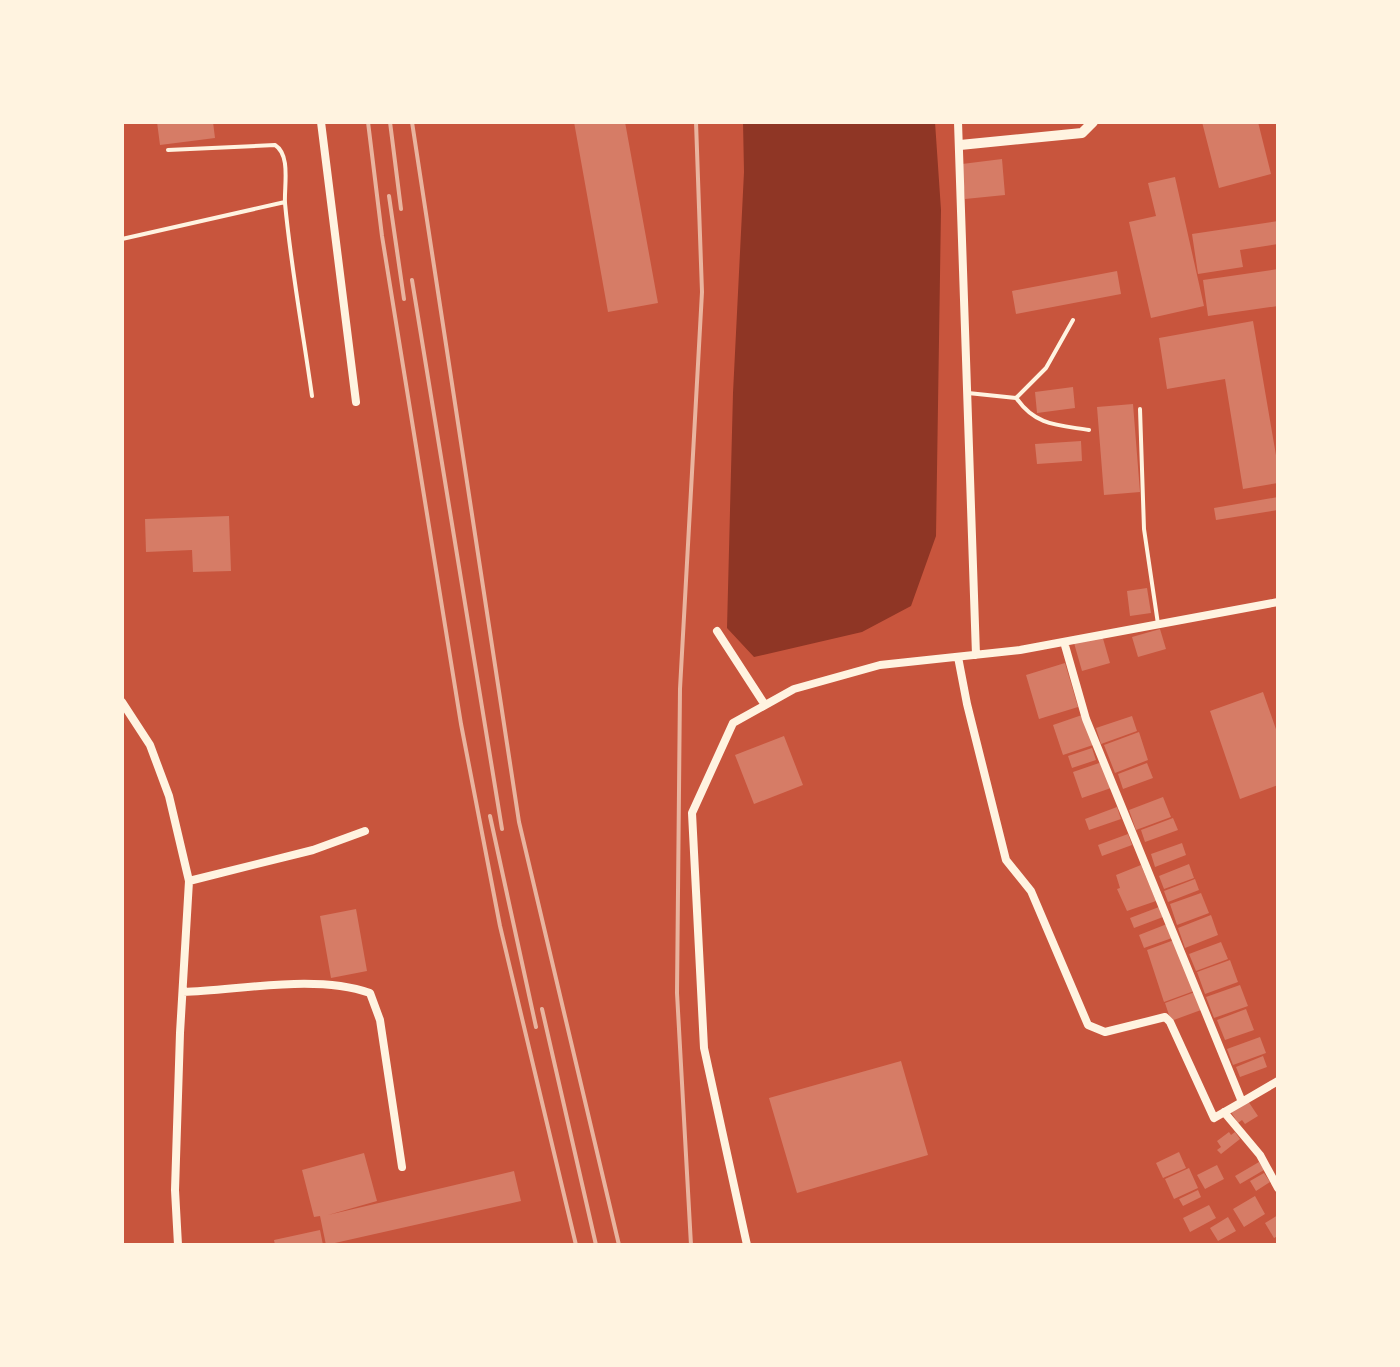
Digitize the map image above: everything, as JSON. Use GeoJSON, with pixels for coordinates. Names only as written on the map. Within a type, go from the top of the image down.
{"type":"FeatureCollection","features":[{"type":"Feature","properties":{"kind":"street"},"geometry":{"type":"LineString","coordinates":[[321,122],[356,402]]}},
{"type":"Feature","properties":{"kind":"street"},"geometry":{"type":"LineString","coordinates":[[958,122],[976,655]]}},
{"type":"Feature","properties":{"kind":"street"},"geometry":{"type":"LineString","coordinates":[[960,145],[1082,133],[1093,122]]}},
{"type":"Feature","properties":{"kind":"street"},"geometry":{"type":"LineString","coordinates":[[747,1245],[704,1048],[692,813],[733,723],[794,689],[880,665],[1064,642],[1278,602]]}},
{"type":"Feature","properties":{"kind":"street"},"geometry":{"type":"LineString","coordinates":[[717,631],[765,705]]}},
{"type":"Feature","properties":{"kind":"street"},"geometry":{"type":"LineString","coordinates":[[1064,642],[1086,719],[1242,1102]]}},
{"type":"Feature","properties":{"kind":"street"},"geometry":{"type":"LineString","coordinates":[[958,657],[1006,860],[1031,891],[1088,1025],[1105,1032],[1165,1017],[1214,1118],[1278,1081]]}},
{"type":"Feature","properties":{"kind":"street"},"geometry":{"type":"LineString","coordinates":[[122,702],[150,745],[169,796],[189,881],[175,1190],[178,1245]]}},
{"type":"Feature","properties":{"kind":"street"},"geometry":{"type":"LineString","coordinates":[[189,881],[313,850],[365,831]]}},
{"type":"Feature","properties":{"kind":"street"},"geometry":{"type":"LineString","coordinates":[[183,992],[297,985],[348,986],[370,993],[380,1020],[402,1167]]}},
{"type":"Feature","properties":{"kind":"street"},"geometry":{"type":"LineString","coordinates":[[1224,1112],[1260,1155],[1278,1188]]}},
{"type":"Feature","properties":{"kind":"lane"},"geometry":{"type":"LineString","coordinates":[[168,150],[275,145],[281,148],[285,202],[312,396]]}},
{"type":"Feature","properties":{"kind":"lane"},"geometry":{"type":"LineString","coordinates":[[122,239],[285,202]]}},
{"type":"Feature","properties":{"kind":"lane"},"geometry":{"type":"LineString","coordinates":[[1016,398],[1046,368],[1073,320]]}},
{"type":"Feature","properties":{"kind":"lane"},"geometry":{"type":"LineString","coordinates":[[968,393],[1016,398],[1027,413],[1046,423],[1089,430]]}},
{"type":"Feature","properties":{"kind":"lane"},"geometry":{"type":"LineString","coordinates":[[1140,409],[1144,529],[1158,624]]}},
{"type":"Feature","properties":{"kind":"shaded area"},"geometry":{"type":"Polygon","coordinates":[[[743,122],[935,122],[941,210],[936,536],[911,606],[862,632],[754,657],[727,628],[733,393],[744,172],[743,122]]]}},
{"type":"Feature","properties":{"kind":"building"},"geometry":{"type":"Polygon","coordinates":[[[157,122],[213,122],[215,138],[160,145],[157,122]]]}},
{"type":"Feature","properties":{"kind":"building"},"geometry":{"type":"Polygon","coordinates":[[[574,122],[625,122],[658,303],[608,312],[574,122]]]}},
{"type":"Feature","properties":{"kind":"building"},"geometry":{"type":"Polygon","coordinates":[[[1202,122],[1258,122],[1271,174],[1219,188],[1202,122]]]}},
{"type":"Feature","properties":{"kind":"building"},"geometry":{"type":"Polygon","coordinates":[[[1002,159],[1005,195],[965,199],[962,164],[1002,159]]]}},
{"type":"Feature","properties":{"kind":"building"},"geometry":{"type":"Polygon","coordinates":[[[1175,177],[1204,306],[1151,318],[1129,222],[1156,216],[1148,183],[1175,177]]]}},
{"type":"Feature","properties":{"kind":"building"},"geometry":{"type":"Polygon","coordinates":[[[1278,221],[1278,244],[1240,250],[1243,267],[1198,274],[1192,234],[1278,221]]]}},
{"type":"Feature","properties":{"kind":"building"},"geometry":{"type":"Polygon","coordinates":[[[1278,269],[1278,306],[1208,316],[1203,280],[1278,269]]]}},
{"type":"Feature","properties":{"kind":"building"},"geometry":{"type":"Polygon","coordinates":[[[1117,271],[1121,294],[1016,314],[1012,291],[1117,271]]]}},
{"type":"Feature","properties":{"kind":"building"},"geometry":{"type":"Polygon","coordinates":[[[1253,321],[1278,467],[1278,483],[1243,489],[1225,379],[1167,389],[1159,338],[1253,321]]]}},
{"type":"Feature","properties":{"kind":"building"},"geometry":{"type":"Polygon","coordinates":[[[1073,387],[1075,408],[1037,413],[1035,392],[1073,387]]]}},
{"type":"Feature","properties":{"kind":"building"},"geometry":{"type":"Polygon","coordinates":[[[1133,404],[1140,492],[1104,495],[1097,407],[1133,404]]]}},
{"type":"Feature","properties":{"kind":"building"},"geometry":{"type":"Polygon","coordinates":[[[1081,441],[1082,461],[1037,464],[1035,444],[1081,441]]]}},
{"type":"Feature","properties":{"kind":"building"},"geometry":{"type":"Polygon","coordinates":[[[1278,497],[1278,510],[1216,520],[1214,508],[1278,497]]]}},
{"type":"Feature","properties":{"kind":"building"},"geometry":{"type":"Polygon","coordinates":[[[229,516],[231,571],[193,572],[192,550],[146,552],[145,519],[229,516]]]}},
{"type":"Feature","properties":{"kind":"building"},"geometry":{"type":"Polygon","coordinates":[[[1147,588],[1151,613],[1130,616],[1127,591],[1147,588]]]}},
{"type":"Feature","properties":{"kind":"building"},"geometry":{"type":"Polygon","coordinates":[[[1160,629],[1166,649],[1138,657],[1132,637],[1160,629]]]}},
{"type":"Feature","properties":{"kind":"building"},"geometry":{"type":"Polygon","coordinates":[[[1102,635],[1110,663],[1082,671],[1074,643],[1102,635]]]}},
{"type":"Feature","properties":{"kind":"building"},"geometry":{"type":"Polygon","coordinates":[[[1065,663],[1078,707],[1039,719],[1026,675],[1065,663]]]}},
{"type":"Feature","properties":{"kind":"building"},"geometry":{"type":"Polygon","coordinates":[[[1263,692],[1278,735],[1278,785],[1240,799],[1210,711],[1263,692]]]}},
{"type":"Feature","properties":{"kind":"building"},"geometry":{"type":"Polygon","coordinates":[[[1082,715],[1093,745],[1063,755],[1053,725],[1082,715]]]}},
{"type":"Feature","properties":{"kind":"building"},"geometry":{"type":"Polygon","coordinates":[[[1132,716],[1137,731],[1101,744],[1096,728],[1132,716]]]}},
{"type":"Feature","properties":{"kind":"building"},"geometry":{"type":"Polygon","coordinates":[[[1139,732],[1148,760],[1115,773],[1104,745],[1139,732]]]}},
{"type":"Feature","properties":{"kind":"building"},"geometry":{"type":"Polygon","coordinates":[[[784,736],[803,785],[754,804],[735,755],[784,736]]]}},
{"type":"Feature","properties":{"kind":"building"},"geometry":{"type":"Polygon","coordinates":[[[1092,748],[1096,760],[1072,768],[1068,756],[1092,748]]]}},
{"type":"Feature","properties":{"kind":"building"},"geometry":{"type":"Polygon","coordinates":[[[1102,762],[1111,788],[1082,798],[1073,772],[1102,762]]]}},
{"type":"Feature","properties":{"kind":"building"},"geometry":{"type":"Polygon","coordinates":[[[1147,763],[1153,778],[1123,789],[1118,774],[1147,763]]]}},
{"type":"Feature","properties":{"kind":"building"},"geometry":{"type":"Polygon","coordinates":[[[1163,797],[1171,817],[1136,830],[1129,810],[1163,797]]]}},
{"type":"Feature","properties":{"kind":"building"},"geometry":{"type":"Polygon","coordinates":[[[1117,807],[1121,819],[1089,830],[1085,819],[1117,807]]]}},
{"type":"Feature","properties":{"kind":"building"},"geometry":{"type":"Polygon","coordinates":[[[1173,818],[1178,830],[1145,842],[1141,830],[1173,818]]]}},
{"type":"Feature","properties":{"kind":"building"},"geometry":{"type":"Polygon","coordinates":[[[1128,834],[1132,845],[1102,856],[1098,845],[1128,834]]]}},
{"type":"Feature","properties":{"kind":"building"},"geometry":{"type":"Polygon","coordinates":[[[1182,843],[1186,855],[1155,867],[1151,854],[1182,843]]]}},
{"type":"Feature","properties":{"kind":"building"},"geometry":{"type":"Polygon","coordinates":[[[1189,864],[1194,878],[1164,889],[1159,876],[1189,864]]]}},
{"type":"Feature","properties":{"kind":"building"},"geometry":{"type":"Polygon","coordinates":[[[1141,865],[1156,901],[1127,911],[1117,889],[1120,888],[1116,875],[1141,865]]]}},
{"type":"Feature","properties":{"kind":"building"},"geometry":{"type":"Polygon","coordinates":[[[1195,879],[1199,890],[1168,902],[1164,891],[1195,879]]]}},
{"type":"Feature","properties":{"kind":"building"},"geometry":{"type":"Polygon","coordinates":[[[1201,893],[1209,913],[1177,925],[1170,904],[1201,893]]]}},
{"type":"Feature","properties":{"kind":"building"},"geometry":{"type":"Polygon","coordinates":[[[1159,907],[1163,917],[1134,928],[1130,918],[1159,907]]]}},
{"type":"Feature","properties":{"kind":"building"},"geometry":{"type":"Polygon","coordinates":[[[356,909],[367,971],[331,978],[320,916],[356,909]]]}},
{"type":"Feature","properties":{"kind":"building"},"geometry":{"type":"Polygon","coordinates":[[[1211,915],[1218,935],[1185,948],[1178,928],[1211,915]]]}},
{"type":"Feature","properties":{"kind":"building"},"geometry":{"type":"Polygon","coordinates":[[[1167,924],[1172,938],[1144,948],[1139,935],[1167,924]]]}},
{"type":"Feature","properties":{"kind":"building"},"geometry":{"type":"Polygon","coordinates":[[[1174,940],[1194,991],[1164,1002],[1147,950],[1174,940]]]}},
{"type":"Feature","properties":{"kind":"building"},"geometry":{"type":"Polygon","coordinates":[[[1221,942],[1228,959],[1196,971],[1189,954],[1221,942]]]}},
{"type":"Feature","properties":{"kind":"building"},"geometry":{"type":"Polygon","coordinates":[[[1230,960],[1238,982],[1205,994],[1197,972],[1230,960]]]}},
{"type":"Feature","properties":{"kind":"building"},"geometry":{"type":"Polygon","coordinates":[[[1240,985],[1248,1006],[1214,1018],[1206,997],[1240,985]]]}},
{"type":"Feature","properties":{"kind":"building"},"geometry":{"type":"Polygon","coordinates":[[[1195,992],[1201,1010],[1171,1021],[1165,1003],[1195,992]]]}},
{"type":"Feature","properties":{"kind":"building"},"geometry":{"type":"Polygon","coordinates":[[[1246,1009],[1254,1030],[1225,1040],[1217,1020],[1246,1009]]]}},
{"type":"Feature","properties":{"kind":"building"},"geometry":{"type":"Polygon","coordinates":[[[1260,1037],[1266,1053],[1233,1065],[1227,1049],[1260,1037]]]}},
{"type":"Feature","properties":{"kind":"building"},"geometry":{"type":"Polygon","coordinates":[[[1263,1056],[1267,1067],[1240,1077],[1236,1067],[1263,1056]]]}},
{"type":"Feature","properties":{"kind":"building"},"geometry":{"type":"Polygon","coordinates":[[[901,1061],[928,1155],[797,1193],[769,1098],[901,1061]]]}},
{"type":"Feature","properties":{"kind":"building"},"geometry":{"type":"Polygon","coordinates":[[[1248,1101],[1258,1116],[1245,1124],[1242,1120],[1238,1123],[1231,1112],[1248,1101]]]}},
{"type":"Feature","properties":{"kind":"building"},"geometry":{"type":"Polygon","coordinates":[[[1229,1132],[1231,1135],[1235,1132],[1240,1139],[1221,1154],[1217,1150],[1221,1147],[1217,1141],[1229,1132]]]}},
{"type":"Feature","properties":{"kind":"building"},"geometry":{"type":"Polygon","coordinates":[[[1179,1152],[1186,1168],[1163,1178],[1156,1163],[1179,1152]]]}},
{"type":"Feature","properties":{"kind":"building"},"geometry":{"type":"Polygon","coordinates":[[[364,1153],[377,1201],[328,1215],[514,1171],[521,1201],[326,1245],[320,1216],[314,1217],[302,1170],[364,1153]]]}},
{"type":"Feature","properties":{"kind":"building"},"geometry":{"type":"Polygon","coordinates":[[[1259,1162],[1264,1170],[1240,1184],[1235,1176],[1259,1162]]]}},
{"type":"Feature","properties":{"kind":"building"},"geometry":{"type":"Polygon","coordinates":[[[1217,1165],[1224,1179],[1205,1189],[1197,1175],[1217,1165]]]}},
{"type":"Feature","properties":{"kind":"building"},"geometry":{"type":"Polygon","coordinates":[[[1189,1168],[1198,1188],[1174,1199],[1165,1179],[1189,1168]]]}},
{"type":"Feature","properties":{"kind":"building"},"geometry":{"type":"Polygon","coordinates":[[[1264,1173],[1270,1182],[1256,1191],[1250,1181],[1264,1173]]]}},
{"type":"Feature","properties":{"kind":"building"},"geometry":{"type":"Polygon","coordinates":[[[1198,1190],[1201,1197],[1183,1206],[1179,1199],[1198,1190]]]}},
{"type":"Feature","properties":{"kind":"building"},"geometry":{"type":"Polygon","coordinates":[[[1255,1196],[1265,1214],[1244,1227],[1233,1209],[1255,1196]]]}},
{"type":"Feature","properties":{"kind":"building"},"geometry":{"type":"Polygon","coordinates":[[[1209,1205],[1216,1218],[1190,1232],[1183,1218],[1209,1205]]]}},
{"type":"Feature","properties":{"kind":"building"},"geometry":{"type":"Polygon","coordinates":[[[1278,1215],[1278,1236],[1274,1238],[1265,1223],[1278,1215]]]}},
{"type":"Feature","properties":{"kind":"building"},"geometry":{"type":"Polygon","coordinates":[[[1228,1217],[1236,1231],[1218,1241],[1210,1228],[1228,1217]]]}},
{"type":"Feature","properties":{"kind":"building"},"geometry":{"type":"Polygon","coordinates":[[[320,1230],[323,1245],[275,1245],[274,1240],[320,1230]]]}},
{"type":"Feature","properties":{"kind":"railway"},"geometry":{"type":"LineString","coordinates":[[368,122],[382,236],[461,724],[500,926],[576,1245]]}},
{"type":"Feature","properties":{"kind":"railway"},"geometry":{"type":"LineString","coordinates":[[390,122],[401,209]]}},
{"type":"Feature","properties":{"kind":"railway"},"geometry":{"type":"LineString","coordinates":[[412,122],[519,822],[619,1245]]}},
{"type":"Feature","properties":{"kind":"railway"},"geometry":{"type":"LineString","coordinates":[[691,1245],[677,993],[680,689],[702,292],[696,122]]}},
{"type":"Feature","properties":{"kind":"railway"},"geometry":{"type":"LineString","coordinates":[[389,196],[404,299]]}},
{"type":"Feature","properties":{"kind":"railway"},"geometry":{"type":"LineString","coordinates":[[412,280],[502,829]]}},
{"type":"Feature","properties":{"kind":"railway"},"geometry":{"type":"LineString","coordinates":[[490,816],[536,1027]]}},
{"type":"Feature","properties":{"kind":"railway"},"geometry":{"type":"LineString","coordinates":[[542,1009],[596,1245]]}}]}
